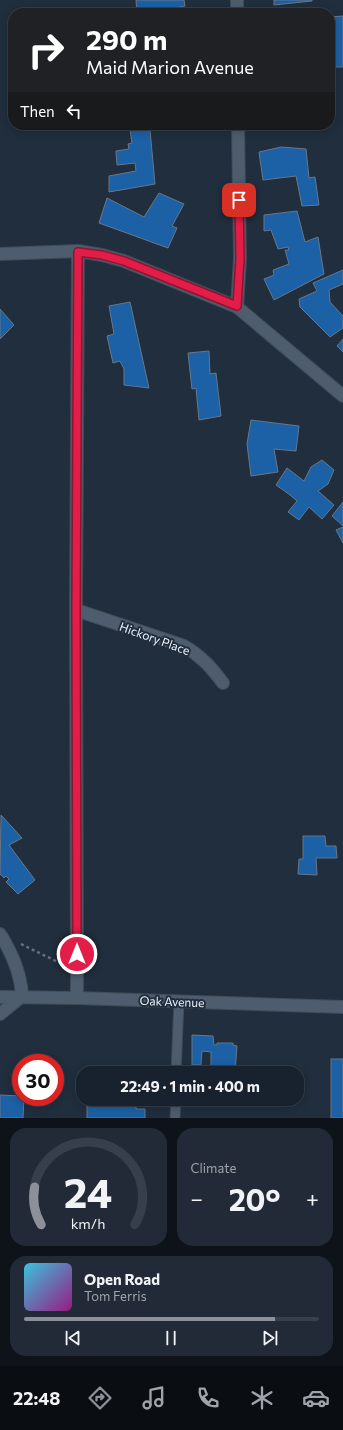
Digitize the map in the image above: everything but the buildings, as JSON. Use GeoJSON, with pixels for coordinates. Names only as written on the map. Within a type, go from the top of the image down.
{"type":"FeatureCollection","features":[{"type":"Feature","properties":{"kind":"street"},"geometry":{"type":"LineString","coordinates":[[237,306],[240,259],[238,130]]}},
{"type":"Feature","properties":{"kind":"street"},"geometry":{"type":"LineString","coordinates":[[77,998],[76,610],[78,252]]}},
{"type":"Feature","properties":{"kind":"street"},"geometry":{"type":"LineString","coordinates":[[0,254],[78,252],[102,255],[124,261],[237,306],[343,396]]}},
{"type":"Feature","properties":{"kind":"street","name":"Hickory Place"},"geometry":{"type":"LineString","coordinates":[[76,610],[184,646],[196,653],[210,665],[223,683]]}},
{"type":"Feature","properties":{"kind":"street"},"geometry":{"type":"LineString","coordinates":[[0,934],[7,946],[20,978],[22,996],[0,1014]]}},
{"type":"Feature","properties":{"kind":"street","name":"Oak Avenue"},"geometry":{"type":"LineString","coordinates":[[0,998],[22,996],[343,1007]]}},
{"type":"Feature","properties":{"kind":"lane"},"geometry":{"type":"LineString","coordinates":[[176,1066],[179,1001]]}},
{"type":"Feature","properties":{"kind":"lane"},"geometry":{"type":"LineString","coordinates":[[175,1118],[176,1106]]}},
{"type":"Feature","properties":{"kind":"path"},"geometry":{"type":"LineString","coordinates":[[20,943],[62,964]]}},
{"type":"Feature","properties":{"kind":"route"},"geometry":{"type":"LineString","coordinates":[[77,954],[76,610],[78,252],[102,255],[124,261],[168,280],[237,306],[240,259],[239,200]]}}]}
